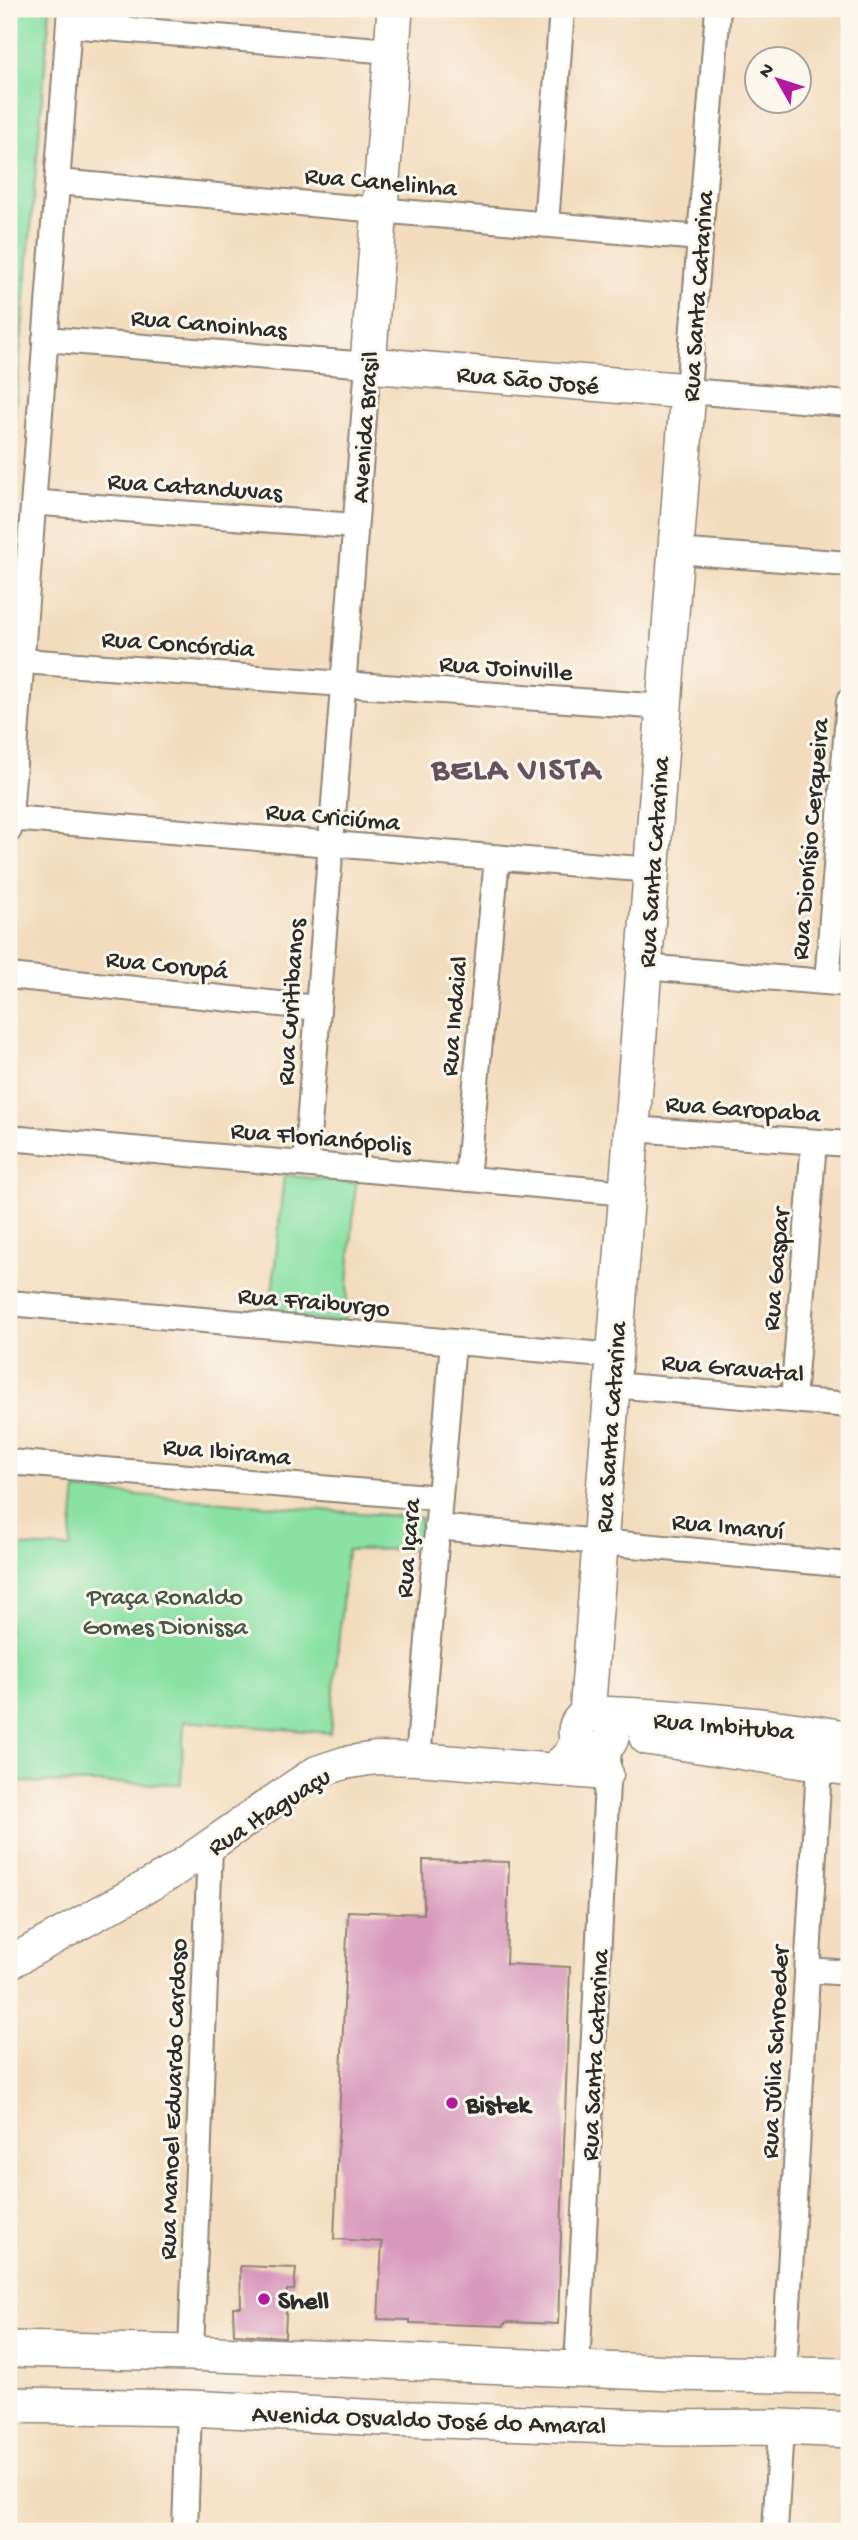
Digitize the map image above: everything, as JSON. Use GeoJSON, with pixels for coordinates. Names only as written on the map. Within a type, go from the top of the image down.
{"type":"FeatureCollection","features":[{"type":"Feature","properties":{"kind":"main road","name":"Avenida Brasil"},"geometry":{"type":"LineString","coordinates":[[368,365],[395,9]]}},
{"type":"Feature","properties":{"kind":"main road","name":"Rua São José"},"geometry":{"type":"LineString","coordinates":[[368,365],[688,391]]}},
{"type":"Feature","properties":{"kind":"main road","name":"Rua Santa Catarina"},"geometry":{"type":"LineString","coordinates":[[599,1736],[600,1542],[688,391]]}},
{"type":"Feature","properties":{"kind":"main road"},"geometry":{"type":"LineString","coordinates":[[599,1736],[835,1751]]}},
{"type":"Feature","properties":{"kind":"main road"},"geometry":{"type":"LineString","coordinates":[[9,2393],[19,2394],[32,2386],[38,2373],[36,2360],[19,2349]]}},
{"type":"Feature","properties":{"kind":"main road","name":"Avenida Osvaldo José do Amaral"},"geometry":{"type":"LineString","coordinates":[[19,2349],[191,2353],[674,2373],[849,2376]]}},
{"type":"Feature","properties":{"kind":"main road"},"geometry":{"type":"LineString","coordinates":[[669,2428],[685,2414],[693,2395],[684,2381],[674,2373]]}},
{"type":"Feature","properties":{"kind":"main road","name":"Avenida Osvaldo José do Amaral"},"geometry":{"type":"LineString","coordinates":[[9,2404],[189,2408],[669,2428],[781,2427],[849,2430]]}},
{"type":"Feature","properties":{"kind":"street"},"geometry":{"type":"LineString","coordinates":[[546,224],[562,9]]}},
{"type":"Feature","properties":{"kind":"street","name":"Rua Santa Catarina"},"geometry":{"type":"LineString","coordinates":[[688,391],[718,9]]}},
{"type":"Feature","properties":{"kind":"street"},"geometry":{"type":"LineString","coordinates":[[9,830],[15,660],[34,496],[69,17],[391,51]]}},
{"type":"Feature","properties":{"kind":"street","name":"Rua Canelinha"},"geometry":{"type":"LineString","coordinates":[[57,182],[700,238]]}},
{"type":"Feature","properties":{"kind":"street","name":"Rua Canoinhas"},"geometry":{"type":"LineString","coordinates":[[45,338],[368,365]]}},
{"type":"Feature","properties":{"kind":"street","name":"Avenida Brasil"},"geometry":{"type":"LineString","coordinates":[[331,844],[368,365]]}},
{"type":"Feature","properties":{"kind":"street"},"geometry":{"type":"LineString","coordinates":[[688,391],[849,404]]}},
{"type":"Feature","properties":{"kind":"street","name":"Rua Catanduvas"},"geometry":{"type":"LineString","coordinates":[[34,496],[42,503],[355,526]]}},
{"type":"Feature","properties":{"kind":"street"},"geometry":{"type":"LineString","coordinates":[[676,551],[849,564]]}},
{"type":"Feature","properties":{"kind":"street","name":"Rua Concórdia"},"geometry":{"type":"LineString","coordinates":[[15,660],[343,684]]}},
{"type":"Feature","properties":{"kind":"street","name":"Rua Joinville"},"geometry":{"type":"LineString","coordinates":[[343,684],[664,707]]}},
{"type":"Feature","properties":{"kind":"street","name":"Rua Dionísio Cerqueira"},"geometry":{"type":"LineString","coordinates":[[838,983],[849,701]]}},
{"type":"Feature","properties":{"kind":"street","name":"Rua Criciúma"},"geometry":{"type":"LineString","coordinates":[[10,818],[652,870]]}},
{"type":"Feature","properties":{"kind":"street","name":"Rua Curitibanos"},"geometry":{"type":"LineString","coordinates":[[306,1164],[331,844]]}},
{"type":"Feature","properties":{"kind":"street","name":"Rua Indaial"},"geometry":{"type":"LineString","coordinates":[[467,1179],[497,858]]}},
{"type":"Feature","properties":{"kind":"street"},"geometry":{"type":"LineString","coordinates":[[644,967],[838,983]]}},
{"type":"Feature","properties":{"kind":"street","name":"Rua Corupá"},"geometry":{"type":"LineString","coordinates":[[9,976],[318,1008]]}},
{"type":"Feature","properties":{"kind":"street","name":"Rua Garopaba"},"geometry":{"type":"LineString","coordinates":[[632,1129],[849,1144]]}},
{"type":"Feature","properties":{"kind":"street","name":"Rua Florianópolis"},"geometry":{"type":"LineString","coordinates":[[9,1138],[627,1193]]}},
{"type":"Feature","properties":{"kind":"street","name":"Rua Gaspar"},"geometry":{"type":"LineString","coordinates":[[793,1401],[814,1142]]}},
{"type":"Feature","properties":{"kind":"street","name":"Rua Fraiburgo"},"geometry":{"type":"LineString","coordinates":[[9,1303],[453,1342],[614,1370]]}},
{"type":"Feature","properties":{"kind":"street","name":"Rua Içara"},"geometry":{"type":"LineString","coordinates":[[418,1759],[453,1342]]}},
{"type":"Feature","properties":{"kind":"street","name":"Rua Gravatal"},"geometry":{"type":"LineString","coordinates":[[614,1370],[793,1401],[849,1405]]}},
{"type":"Feature","properties":{"kind":"street","name":"Rua Ibirama"},"geometry":{"type":"LineString","coordinates":[[9,1462],[440,1498]]}},
{"type":"Feature","properties":{"kind":"street","name":"Rua Imaruí"},"geometry":{"type":"LineString","coordinates":[[437,1527],[849,1565]]}},
{"type":"Feature","properties":{"kind":"street"},"geometry":{"type":"LineString","coordinates":[[554,1769],[568,1756],[599,1736]]}},
{"type":"Feature","properties":{"kind":"street","name":"Rua Santa Catarina"},"geometry":{"type":"LineString","coordinates":[[577,2368],[599,1736]]}},
{"type":"Feature","properties":{"kind":"street","name":"Rua Itaguaçu"},"geometry":{"type":"LineString","coordinates":[[9,1963],[124,1900],[210,1847],[317,1772],[361,1760],[418,1759],[554,1769],[599,1736]]}},
{"type":"Feature","properties":{"kind":"street","name":"Rua Júlia Schroeder"},"geometry":{"type":"LineString","coordinates":[[784,2374],[807,1969],[835,1751]]}},
{"type":"Feature","properties":{"kind":"street","name":"Rua Manoel Eduardo Cardoso"},"geometry":{"type":"LineString","coordinates":[[191,2353],[210,1847]]}},
{"type":"Feature","properties":{"kind":"street"},"geometry":{"type":"LineString","coordinates":[[807,1969],[849,1973]]}},
{"type":"Feature","properties":{"kind":"street"},"geometry":{"type":"LineString","coordinates":[[185,2531],[189,2408]]}},
{"type":"Feature","properties":{"kind":"street"},"geometry":{"type":"LineString","coordinates":[[775,2531],[781,2427]]}},
{"type":"Feature","properties":{"kind":"green space"},"geometry":{"type":"Polygon","coordinates":[[[9,9],[50,9],[9,478],[9,9]]]}},
{"type":"Feature","properties":{"kind":"green space"},"geometry":{"type":"Polygon","coordinates":[[[284,1175],[356,1183],[345,1323],[270,1315],[284,1175]]]}},
{"type":"Feature","properties":{"kind":"green space","name":"Praça Ronaldo Gomes Dionissa"},"geometry":{"type":"Polygon","coordinates":[[[76,1490],[421,1518],[417,1549],[347,1550],[330,1733],[184,1721],[181,1784],[9,1782],[9,1546],[70,1548],[76,1490]]]}},
{"type":"Feature","properties":{"kind":"building","name":"Bistek"},"geometry":{"type":"Polygon","coordinates":[[[423,1860],[509,1862],[506,1964],[570,1967],[558,2324],[506,2322],[504,2326],[410,2323],[410,2320],[378,2319],[382,2242],[334,2239],[348,1911],[424,1914],[423,1860]]]}},
{"type":"Feature","properties":{"kind":"building","name":"Shell"},"geometry":{"type":"Polygon","coordinates":[[[240,2266],[296,2268],[294,2290],[287,2290],[285,2337],[234,2334],[233,2307],[241,2307],[240,2266]]]}},
{"type":"Feature","properties":{"kind":"place","name":"Bistek"},"geometry":{"type":"Point","coordinates":[452,2103]}},
{"type":"Feature","properties":{"kind":"place","name":"Shell"},"geometry":{"type":"Point","coordinates":[264,2299]}},
{"type":"Feature","properties":{"kind":"district","name":"BELA VISTA"},"geometry":{"type":"Point","coordinates":[517,766]}}]}
